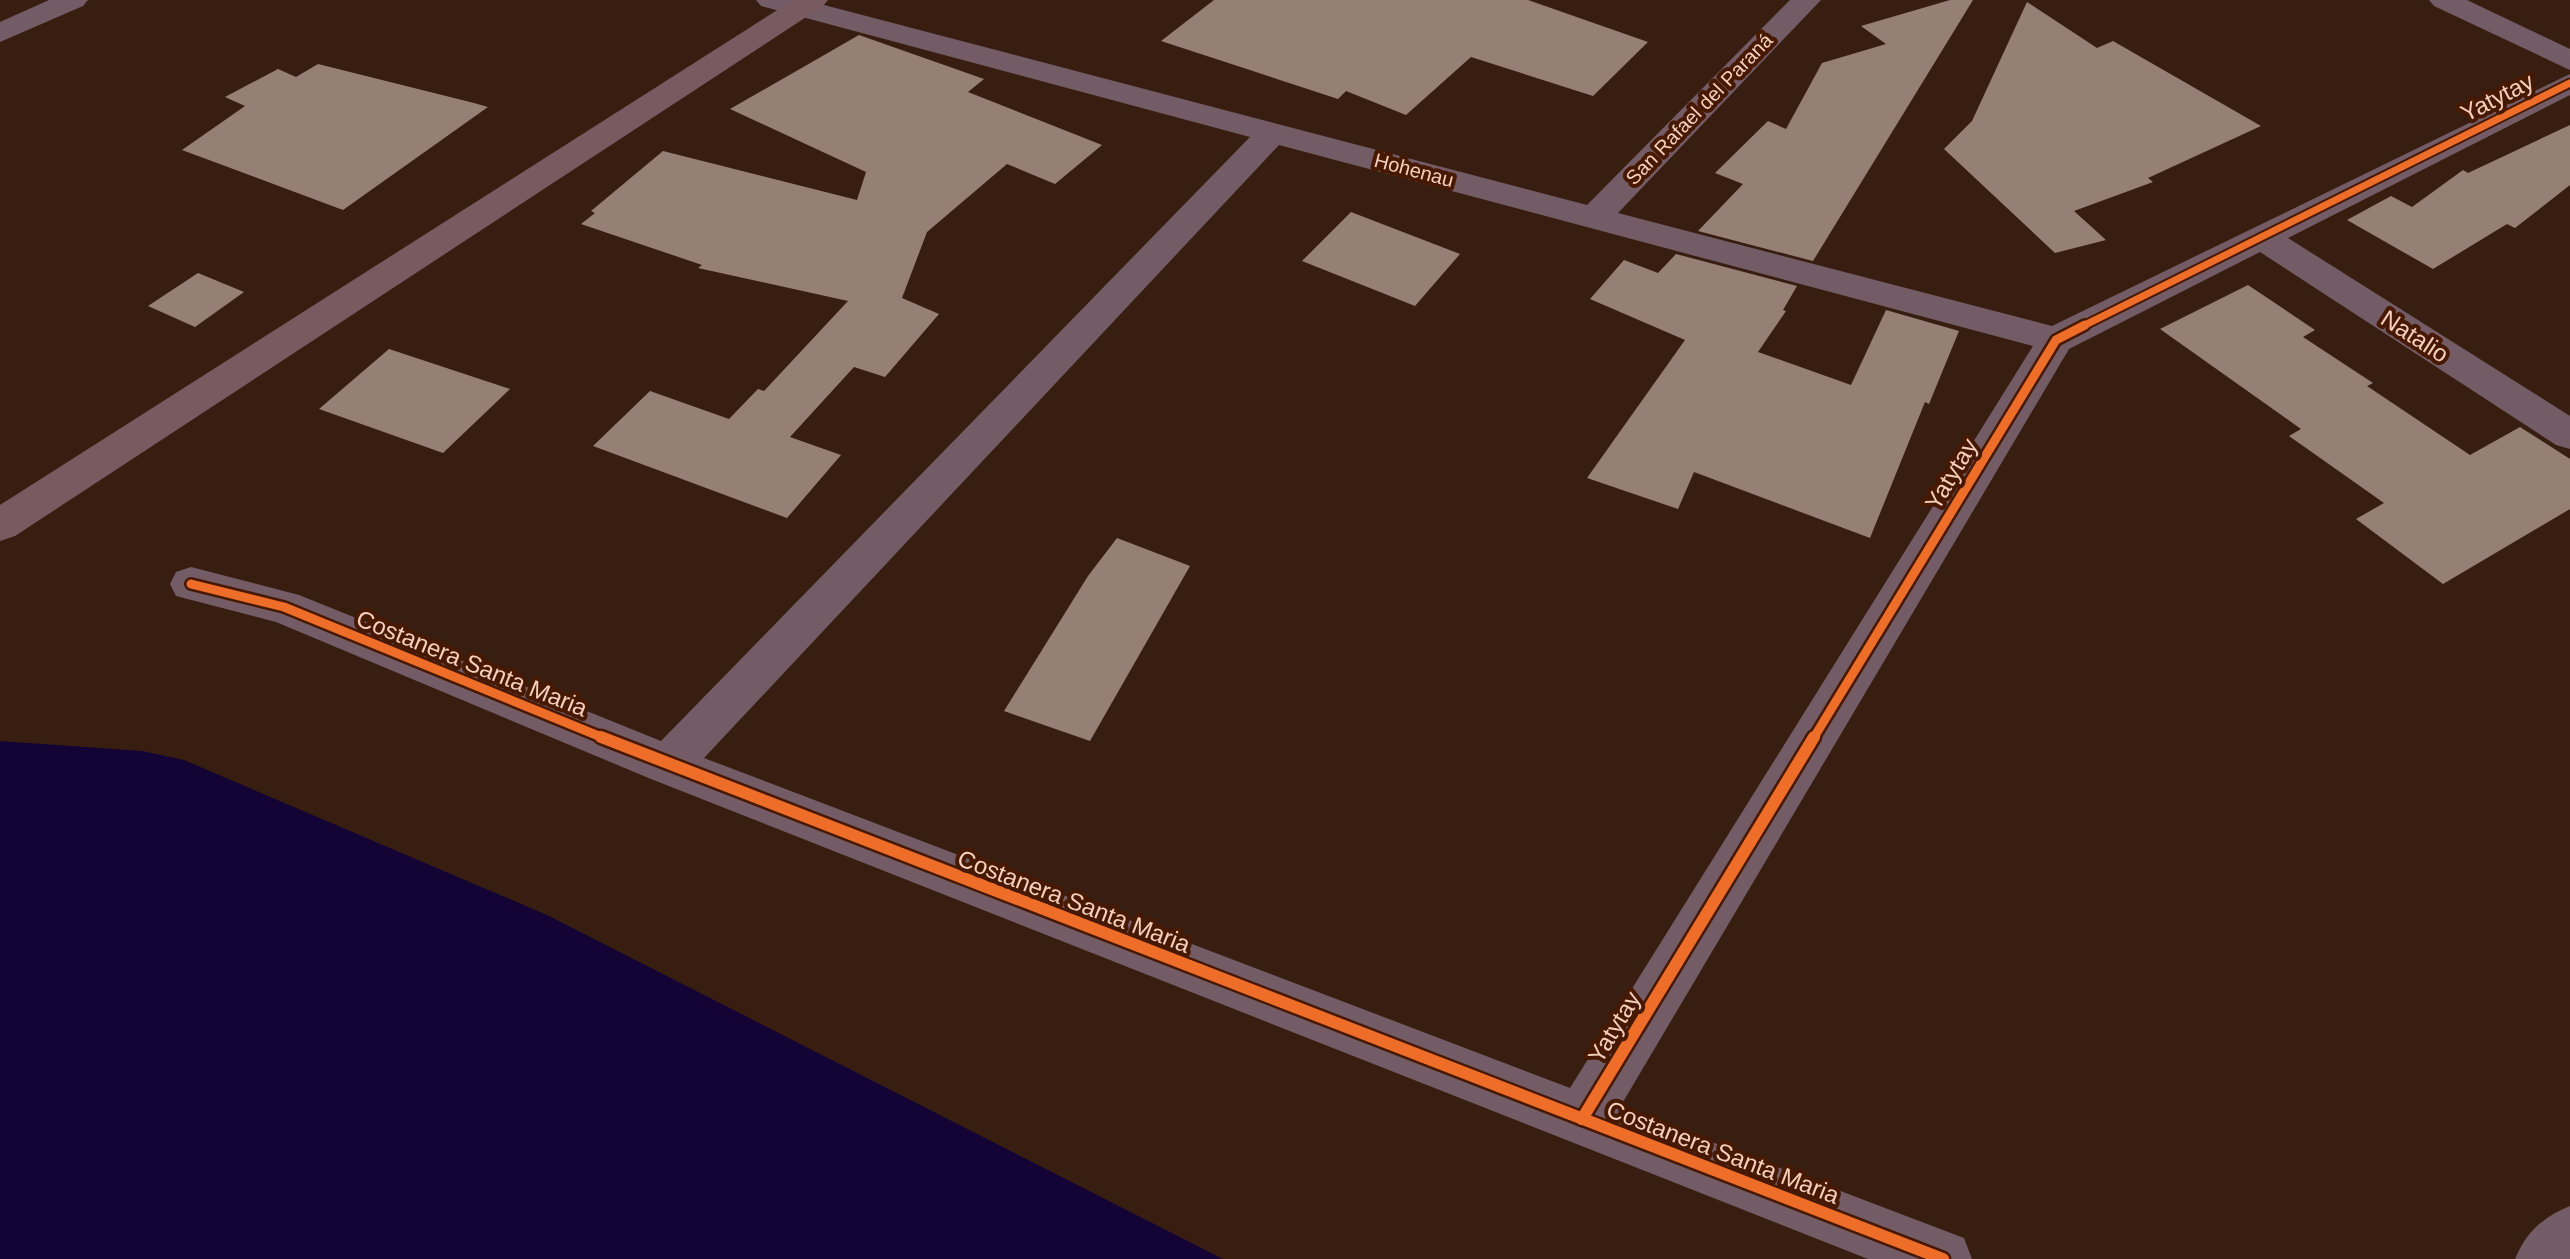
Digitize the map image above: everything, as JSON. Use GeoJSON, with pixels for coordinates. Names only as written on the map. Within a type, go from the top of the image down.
{"type":"FeatureCollection","features":[{"type":"Feature","properties":{"kind":"main road"},"geometry":{"type":"LineString","coordinates":[[0,525],[794,3]]}},
{"type":"Feature","properties":{"kind":"street"},"geometry":{"type":"LineString","coordinates":[[0,33],[73,0]]}},
{"type":"Feature","properties":{"kind":"street","name":"San Rafael del Paraná"},"geometry":{"type":"LineString","coordinates":[[1593,218],[1806,0]]}},
{"type":"Feature","properties":{"kind":"street"},"geometry":{"type":"LineString","coordinates":[[2444,0],[2570,61]]}},
{"type":"Feature","properties":{"kind":"street","name":"Hohenau"},"geometry":{"type":"LineString","coordinates":[[794,3],[2056,340]]}},
{"type":"Feature","properties":{"kind":"street","name":"Yatytay"},"geometry":{"type":"LineString","coordinates":[[1582,1119],[2056,340],[2570,83]]}},
{"type":"Feature","properties":{"kind":"street"},"geometry":{"type":"LineString","coordinates":[[668,765],[1272,133]]}},
{"type":"Feature","properties":{"kind":"street","name":"Natalio"},"geometry":{"type":"LineString","coordinates":[[2261,237],[2570,435]]}},
{"type":"Feature","properties":{"kind":"street","name":"Costanera Santa Maria"},"geometry":{"type":"LineString","coordinates":[[191,584],[284,607],[668,765],[1943,1259]]}},
{"type":"Feature","properties":{"kind":"street"},"geometry":{"type":"LineString","coordinates":[[2544,1259],[2570,1235]]}},
{"type":"Feature","properties":{"kind":"shaded area"},"geometry":{"type":"Polygon","coordinates":[[[0,741],[142,751],[184,760],[547,915],[1223,1259],[0,1259],[0,741]]]}},
{"type":"Feature","properties":{"kind":"building"},"geometry":{"type":"Polygon","coordinates":[[[1214,0],[1528,0],[1648,42],[1593,96],[1471,57],[1406,115],[1346,91],[1338,99],[1161,41],[1214,0]]]}},
{"type":"Feature","properties":{"kind":"building"},"geometry":{"type":"Polygon","coordinates":[[[1950,0],[1973,0],[1813,261],[1698,231],[1743,184],[1715,173],[1768,121],[1786,129],[1822,63],[1886,44],[1861,26],[1950,0]]]}},
{"type":"Feature","properties":{"kind":"building"},"geometry":{"type":"Polygon","coordinates":[[[2027,2],[2097,48],[2113,41],[2261,126],[2148,178],[2153,182],[2074,211],[2106,240],[2055,253],[1944,149],[1972,121],[2027,2]]]}},
{"type":"Feature","properties":{"kind":"building"},"geometry":{"type":"Polygon","coordinates":[[[859,35],[984,79],[968,92],[1102,145],[1055,184],[1007,164],[927,232],[902,298],[939,314],[885,377],[854,367],[790,437],[841,455],[787,518],[593,446],[650,391],[729,419],[758,389],[764,391],[848,301],[698,268],[702,265],[581,224],[595,213],[591,211],[663,151],[857,200],[866,172],[730,109],[859,35]]]}},
{"type":"Feature","properties":{"kind":"building"},"geometry":{"type":"Polygon","coordinates":[[[318,64],[488,107],[343,210],[182,150],[245,106],[225,97],[278,69],[296,77],[318,64]]]}},
{"type":"Feature","properties":{"kind":"building"},"geometry":{"type":"Polygon","coordinates":[[[2570,125],[2570,185],[2515,228],[2507,224],[2433,269],[2347,220],[2391,196],[2412,207],[2463,170],[2468,173],[2570,125]]]}},
{"type":"Feature","properties":{"kind":"building"},"geometry":{"type":"Polygon","coordinates":[[[1351,212],[1460,254],[1415,306],[1302,261],[1351,212]]]}},
{"type":"Feature","properties":{"kind":"building"},"geometry":{"type":"Polygon","coordinates":[[[1676,254],[1797,286],[1783,310],[1786,311],[1758,352],[1851,385],[1886,310],[1959,331],[1929,404],[1925,402],[1870,538],[1694,472],[1678,509],[1587,478],[1685,340],[1590,299],[1624,260],[1658,273],[1676,254]]]}},
{"type":"Feature","properties":{"kind":"building"},"geometry":{"type":"Polygon","coordinates":[[[198,273],[244,292],[195,327],[148,306],[198,273]]]}},
{"type":"Feature","properties":{"kind":"building"},"geometry":{"type":"Polygon","coordinates":[[[2248,285],[2315,330],[2303,337],[2373,383],[2367,386],[2470,455],[2520,427],[2570,459],[2570,509],[2443,584],[2356,519],[2384,503],[2289,436],[2301,429],[2160,329],[2248,285]]]}},
{"type":"Feature","properties":{"kind":"building"},"geometry":{"type":"Polygon","coordinates":[[[389,349],[510,389],[443,453],[319,409],[389,349]]]}},
{"type":"Feature","properties":{"kind":"building"},"geometry":{"type":"Polygon","coordinates":[[[1117,538],[1190,566],[1090,741],[1004,711],[1088,576],[1117,538]]]}},
{"type":"Feature","properties":{"kind":"cycle path"},"geometry":{"type":"LineString","coordinates":[[1582,1119],[2056,340],[2570,83]]}},
{"type":"Feature","properties":{"kind":"cycle path"},"geometry":{"type":"LineString","coordinates":[[191,584],[284,607],[668,765],[1943,1259]]}}]}
